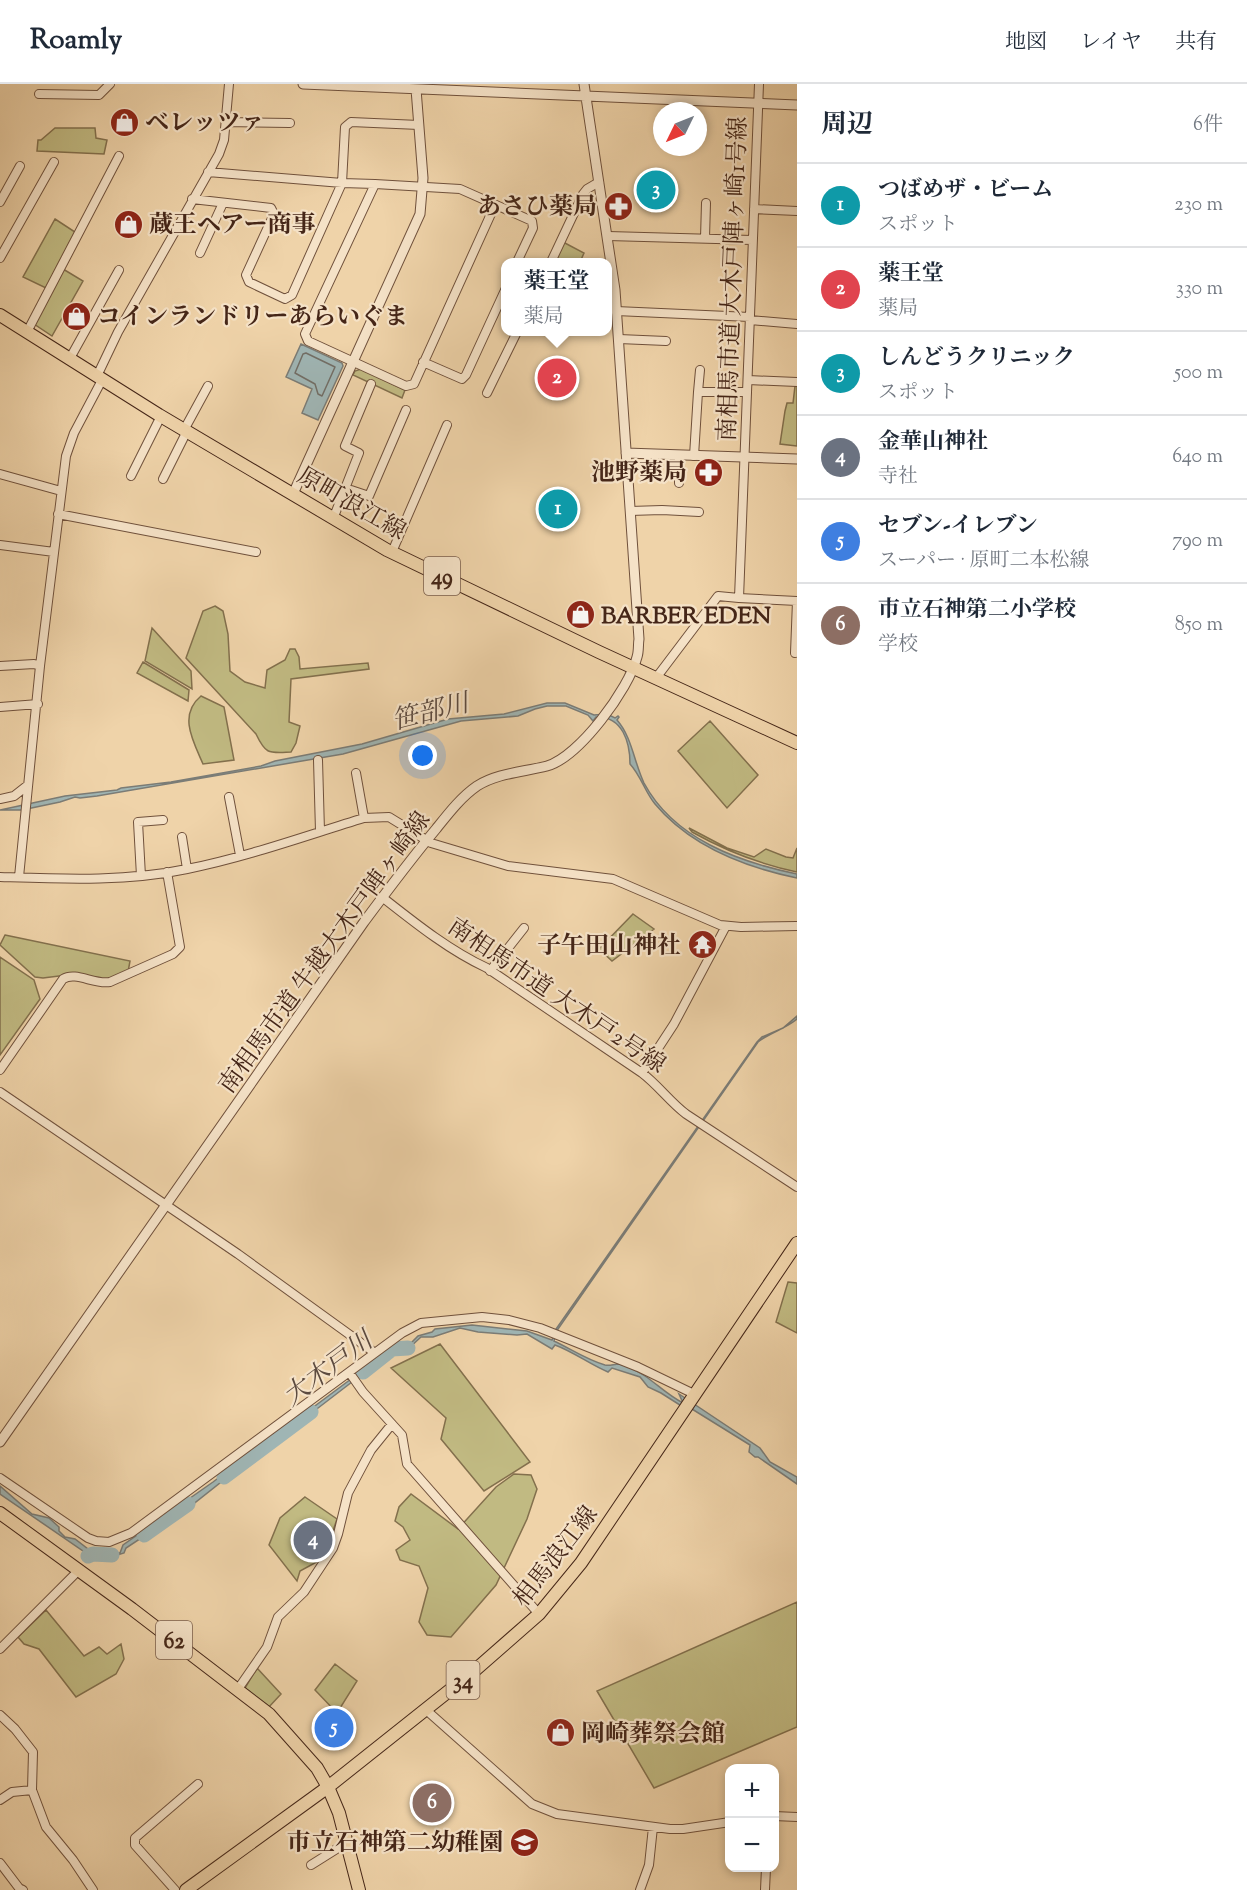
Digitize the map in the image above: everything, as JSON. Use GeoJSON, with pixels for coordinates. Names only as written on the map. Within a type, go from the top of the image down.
{"type":"FeatureCollection","features":[{"type":"Feature","properties":{"kind":"main road","name":"原町浪江線"},"geometry":{"type":"LineString","coordinates":[[0,315],[29,327],[72,355],[99,378],[334,520],[392,552],[633,668],[797,742]]}},
{"type":"Feature","properties":{"kind":"main road","name":"相馬浪江線"},"geometry":{"type":"LineString","coordinates":[[186,1890],[328,1787],[474,1671],[539,1614],[581,1563],[797,1243]]}},
{"type":"Feature","properties":{"kind":"main road","name":"62"},"geometry":{"type":"LineString","coordinates":[[0,1513],[238,1689],[268,1714],[292,1739],[317,1768],[328,1787],[339,1813],[359,1890]]}},
{"type":"Feature","properties":{"kind":"street"},"geometry":{"type":"LineString","coordinates":[[39,94],[99,95],[110,84]]}},
{"type":"Feature","properties":{"kind":"street"},"geometry":{"type":"LineString","coordinates":[[19,878],[40,666],[61,491],[69,444],[118,332],[222,146],[229,84]]}},
{"type":"Feature","properties":{"kind":"street"},"geometry":{"type":"LineString","coordinates":[[303,84],[797,105]]}},
{"type":"Feature","properties":{"kind":"street","name":"南相馬市道 牛越大木戸陣ヶ崎線"},"geometry":{"type":"LineString","coordinates":[[584,84],[610,258]]}},
{"type":"Feature","properties":{"kind":"street","name":"南相馬市道 大木戸陣ヶ崎1号線"},"geometry":{"type":"LineString","coordinates":[[739,598],[759,84]]}},
{"type":"Feature","properties":{"kind":"street"},"geometry":{"type":"LineString","coordinates":[[293,494],[416,226],[422,206],[423,187],[416,89]]}},
{"type":"Feature","properties":{"kind":"street"},"geometry":{"type":"LineString","coordinates":[[226,122],[290,123]]}},
{"type":"Feature","properties":{"kind":"street"},"geometry":{"type":"LineString","coordinates":[[192,199],[271,208],[274,214],[246,275],[249,282],[285,299],[292,295],[342,183],[345,127],[351,122],[419,125]]}},
{"type":"Feature","properties":{"kind":"street"},"geometry":{"type":"LineString","coordinates":[[29,327],[119,156]]}},
{"type":"Feature","properties":{"kind":"street"},"geometry":{"type":"LineString","coordinates":[[0,258],[54,162]]}},
{"type":"Feature","properties":{"kind":"street"},"geometry":{"type":"LineString","coordinates":[[0,202],[20,166]]}},
{"type":"Feature","properties":{"kind":"street"},"geometry":{"type":"LineString","coordinates":[[208,172],[342,183],[460,189],[532,222],[533,228],[519,258]]}},
{"type":"Feature","properties":{"kind":"street"},"geometry":{"type":"LineString","coordinates":[[553,258],[583,194],[599,182]]}},
{"type":"Feature","properties":{"kind":"street"},"geometry":{"type":"LineString","coordinates":[[375,184],[305,334],[308,341],[406,386],[414,384],[495,205]]}},
{"type":"Feature","properties":{"kind":"street"},"geometry":{"type":"LineString","coordinates":[[200,253],[223,204]]}},
{"type":"Feature","properties":{"kind":"street"},"geometry":{"type":"LineString","coordinates":[[705,238],[706,204]]}},
{"type":"Feature","properties":{"kind":"street"},"geometry":{"type":"LineString","coordinates":[[754,209],[797,211]]}},
{"type":"Feature","properties":{"kind":"street"},"geometry":{"type":"LineString","coordinates":[[608,236],[752,240]]}},
{"type":"Feature","properties":{"kind":"street"},"geometry":{"type":"LineString","coordinates":[[72,355],[119,270]]}},
{"type":"Feature","properties":{"kind":"street","name":"南相馬市道 牛越大木戸陣ヶ崎線"},"geometry":{"type":"LineString","coordinates":[[0,1442],[382,897],[427,840],[466,795],[477,786],[489,780],[554,763],[577,748],[610,705],[633,668],[638,655],[639,639],[619,339],[612,274]]}},
{"type":"Feature","properties":{"kind":"street"},"geometry":{"type":"LineString","coordinates":[[423,362],[462,379],[466,375],[501,299]]}},
{"type":"Feature","properties":{"kind":"street"},"geometry":{"type":"LineString","coordinates":[[616,311],[797,324]]}},
{"type":"Feature","properties":{"kind":"street"},"geometry":{"type":"LineString","coordinates":[[487,393],[515,336]]}},
{"type":"Feature","properties":{"kind":"street"},"geometry":{"type":"LineString","coordinates":[[619,339],[666,341]]}},
{"type":"Feature","properties":{"kind":"street"},"geometry":{"type":"LineString","coordinates":[[694,456],[700,370]]}},
{"type":"Feature","properties":{"kind":"street"},"geometry":{"type":"LineString","coordinates":[[748,380],[797,382]]}},
{"type":"Feature","properties":{"kind":"street"},"geometry":{"type":"LineString","coordinates":[[334,520],[359,453],[345,446],[371,384]]}},
{"type":"Feature","properties":{"kind":"street"},"geometry":{"type":"LineString","coordinates":[[163,479],[208,386]]}},
{"type":"Feature","properties":{"kind":"street"},"geometry":{"type":"LineString","coordinates":[[699,392],[747,392]]}},
{"type":"Feature","properties":{"kind":"street"},"geometry":{"type":"LineString","coordinates":[[334,520],[351,490],[369,496],[406,410]]}},
{"type":"Feature","properties":{"kind":"street"},"geometry":{"type":"LineString","coordinates":[[131,476],[161,416]]}},
{"type":"Feature","properties":{"kind":"street"},"geometry":{"type":"LineString","coordinates":[[392,552],[447,425]]}},
{"type":"Feature","properties":{"kind":"street"},"geometry":{"type":"LineString","coordinates":[[626,453],[797,459]]}},
{"type":"Feature","properties":{"kind":"street"},"geometry":{"type":"LineString","coordinates":[[679,455],[679,483]]}},
{"type":"Feature","properties":{"kind":"street"},"geometry":{"type":"LineString","coordinates":[[0,474],[61,491]]}},
{"type":"Feature","properties":{"kind":"street"},"geometry":{"type":"LineString","coordinates":[[630,511],[699,512]]}},
{"type":"Feature","properties":{"kind":"street"},"geometry":{"type":"LineString","coordinates":[[58,514],[256,552]]}},
{"type":"Feature","properties":{"kind":"street"},"geometry":{"type":"LineString","coordinates":[[0,545],[54,552]]}},
{"type":"Feature","properties":{"kind":"street"},"geometry":{"type":"LineString","coordinates":[[656,678],[718,596],[797,601],[795,653]]}},
{"type":"Feature","properties":{"kind":"street"},"geometry":{"type":"LineString","coordinates":[[0,666],[34,664],[40,666]]}},
{"type":"Feature","properties":{"kind":"street"},"geometry":{"type":"LineString","coordinates":[[0,707],[38,704]]}},
{"type":"Feature","properties":{"kind":"street"},"geometry":{"type":"LineString","coordinates":[[318,760],[320,831]]}},
{"type":"Feature","properties":{"kind":"street"},"geometry":{"type":"LineString","coordinates":[[356,773],[364,818]]}},
{"type":"Feature","properties":{"kind":"street"},"geometry":{"type":"LineString","coordinates":[[0,799],[14,796],[28,788]]}},
{"type":"Feature","properties":{"kind":"street"},"geometry":{"type":"LineString","coordinates":[[229,797],[240,855]]}},
{"type":"Feature","properties":{"kind":"street"},"geometry":{"type":"LineString","coordinates":[[0,878],[103,878],[141,876],[187,869],[364,818],[389,817],[427,840],[478,858],[508,866],[606,877],[726,926],[797,926]]}},
{"type":"Feature","properties":{"kind":"street"},"geometry":{"type":"LineString","coordinates":[[141,876],[138,822],[163,820]]}},
{"type":"Feature","properties":{"kind":"street"},"geometry":{"type":"LineString","coordinates":[[182,837],[187,869]]}},
{"type":"Feature","properties":{"kind":"street"},"geometry":{"type":"LineString","coordinates":[[0,1070],[58,985],[68,976],[103,984],[173,954],[180,947],[167,872]]}},
{"type":"Feature","properties":{"kind":"street","name":"南相馬市道 大木戸2号線"},"geometry":{"type":"LineString","coordinates":[[382,897],[437,938],[490,970],[642,1072],[656,1083],[680,1110],[797,1187]]}},
{"type":"Feature","properties":{"kind":"street"},"geometry":{"type":"LineString","coordinates":[[642,1072],[674,1024],[726,926]]}},
{"type":"Feature","properties":{"kind":"street"},"geometry":{"type":"LineString","coordinates":[[490,970],[524,928]]}},
{"type":"Feature","properties":{"kind":"street"},"geometry":{"type":"LineString","coordinates":[[0,1092],[238,1254],[375,1353]]}},
{"type":"Feature","properties":{"kind":"street"},"geometry":{"type":"LineString","coordinates":[[0,1478],[88,1538],[100,1542],[118,1539],[161,1511],[410,1328],[421,1323],[464,1318],[500,1318],[540,1328],[638,1367],[693,1396]]}},
{"type":"Feature","properties":{"kind":"street"},"geometry":{"type":"LineString","coordinates":[[349,1372],[404,1438],[407,1464],[539,1614]]}},
{"type":"Feature","properties":{"kind":"street"},"geometry":{"type":"LineString","coordinates":[[238,1689],[267,1647],[278,1617],[304,1592],[333,1548],[348,1493],[371,1450],[392,1424]]}},
{"type":"Feature","properties":{"kind":"street"},"geometry":{"type":"LineString","coordinates":[[0,1649],[80,1570]]}},
{"type":"Feature","properties":{"kind":"street"},"geometry":{"type":"LineString","coordinates":[[425,1709],[532,1804],[557,1814],[683,1829],[725,1823]]}},
{"type":"Feature","properties":{"kind":"street"},"geometry":{"type":"LineString","coordinates":[[0,1715],[15,1729],[33,1752],[32,1790],[45,1827],[73,1860],[93,1890]]}},
{"type":"Feature","properties":{"kind":"street"},"geometry":{"type":"LineString","coordinates":[[175,1890],[135,1845],[135,1838],[198,1784]]}},
{"type":"Feature","properties":{"kind":"street"},"geometry":{"type":"LineString","coordinates":[[0,1800],[12,1792],[32,1790]]}},
{"type":"Feature","properties":{"kind":"street"},"geometry":{"type":"LineString","coordinates":[[779,1816],[797,1817]]}},
{"type":"Feature","properties":{"kind":"street"},"geometry":{"type":"LineString","coordinates":[[640,1890],[649,1865],[653,1827]]}},
{"type":"Feature","properties":{"kind":"street"},"geometry":{"type":"LineString","coordinates":[[311,1865],[346,1843]]}},
{"type":"Feature","properties":{"kind":"street"},"geometry":{"type":"LineString","coordinates":[[0,1863],[23,1890]]}},
{"type":"Feature","properties":{"kind":"street"},"geometry":{"type":"LineString","coordinates":[[765,1890],[766,1872]]}},
{"type":"Feature","properties":{"kind":"shaded area"},"geometry":{"type":"Polygon","coordinates":[[[55,128],[95,128],[96,138],[107,140],[104,154],[37,151],[38,140],[55,128]]]}},
{"type":"Feature","properties":{"kind":"shaded area"},"geometry":{"type":"Polygon","coordinates":[[[55,219],[75,232],[46,288],[23,277],[55,219]]]}},
{"type":"Feature","properties":{"kind":"shaded area"},"geometry":{"type":"Polygon","coordinates":[[[563,242],[584,253],[582,258],[555,258],[563,242]]]}},
{"type":"Feature","properties":{"kind":"shaded area"},"geometry":{"type":"Polygon","coordinates":[[[63,269],[83,281],[52,336],[34,324],[63,269]]]}},
{"type":"Feature","properties":{"kind":"shaded area"},"geometry":{"type":"Polygon","coordinates":[[[361,369],[405,390],[402,398],[353,375],[355,371],[361,369]]]}},
{"type":"Feature","properties":{"kind":"shaded area"},"geometry":{"type":"Polygon","coordinates":[[[795,386],[797,386],[797,446],[780,444],[787,403],[793,403],[795,386]]]}},
{"type":"Feature","properties":{"kind":"shaded area"},"geometry":{"type":"Polygon","coordinates":[[[215,606],[223,611],[228,634],[230,671],[245,682],[265,688],[267,670],[285,660],[290,649],[295,649],[299,657],[300,669],[368,663],[369,669],[291,679],[289,722],[300,726],[296,743],[291,752],[269,751],[186,658],[203,611],[215,606]]]}},
{"type":"Feature","properties":{"kind":"shaded area"},"geometry":{"type":"Polygon","coordinates":[[[152,628],[191,671],[192,689],[145,661],[152,628]]]}},
{"type":"Feature","properties":{"kind":"shaded area"},"geometry":{"type":"Polygon","coordinates":[[[143,662],[189,690],[188,701],[137,673],[143,662]]]}},
{"type":"Feature","properties":{"kind":"shaded area"},"geometry":{"type":"Polygon","coordinates":[[[201,696],[224,707],[234,760],[203,764],[192,737],[189,720],[194,703],[201,696]]]}},
{"type":"Feature","properties":{"kind":"shaded area"},"geometry":{"type":"Polygon","coordinates":[[[710,721],[758,775],[727,808],[678,751],[710,721]]]}},
{"type":"Feature","properties":{"kind":"shaded area"},"geometry":{"type":"Polygon","coordinates":[[[689,828],[727,848],[754,857],[766,849],[793,858],[797,848],[797,872],[730,851],[692,832],[689,828]]]}},
{"type":"Feature","properties":{"kind":"shaded area"},"geometry":{"type":"Polygon","coordinates":[[[633,914],[654,929],[612,961],[599,949],[633,914]]]}},
{"type":"Feature","properties":{"kind":"shaded area"},"geometry":{"type":"Polygon","coordinates":[[[5,935],[130,961],[128,972],[110,980],[75,974],[35,977],[0,945],[5,935]]]}},
{"type":"Feature","properties":{"kind":"shaded area"},"geometry":{"type":"Polygon","coordinates":[[[0,957],[34,980],[40,999],[0,1055],[0,957]]]}},
{"type":"Feature","properties":{"kind":"shaded area"},"geometry":{"type":"Polygon","coordinates":[[[788,1282],[797,1283],[797,1333],[776,1322],[788,1282]]]}},
{"type":"Feature","properties":{"kind":"shaded area"},"geometry":{"type":"Polygon","coordinates":[[[440,1344],[530,1462],[484,1491],[441,1439],[446,1418],[391,1368],[440,1344]]]}},
{"type":"Feature","properties":{"kind":"shaded area"},"geometry":{"type":"Polygon","coordinates":[[[514,1474],[531,1475],[537,1489],[527,1519],[496,1585],[451,1637],[427,1635],[419,1622],[428,1588],[419,1566],[400,1560],[396,1550],[410,1540],[403,1527],[395,1521],[399,1507],[411,1494],[458,1529],[496,1487],[514,1474]]]}},
{"type":"Feature","properties":{"kind":"shaded area"},"geometry":{"type":"Polygon","coordinates":[[[305,1497],[337,1519],[324,1558],[300,1571],[297,1581],[269,1545],[280,1518],[305,1497]]]}},
{"type":"Feature","properties":{"kind":"shaded area"},"geometry":{"type":"Polygon","coordinates":[[[797,1602],[797,1727],[654,1788],[597,1691],[797,1602]]]}},
{"type":"Feature","properties":{"kind":"shaded area"},"geometry":{"type":"Polygon","coordinates":[[[46,1610],[84,1656],[99,1647],[107,1654],[121,1644],[124,1659],[116,1674],[76,1697],[39,1649],[24,1644],[18,1637],[46,1610]]]}},
{"type":"Feature","properties":{"kind":"shaded area"},"geometry":{"type":"Polygon","coordinates":[[[335,1664],[357,1681],[337,1713],[315,1690],[335,1664]]]}},
{"type":"Feature","properties":{"kind":"shaded area"},"geometry":{"type":"Polygon","coordinates":[[[257,1668],[281,1694],[268,1708],[245,1688],[257,1668]]]}},
{"type":"Feature","properties":{"kind":"water"},"geometry":{"type":"Polygon","coordinates":[[[301,344],[342,363],[343,366],[318,420],[302,413],[312,389],[286,377],[301,344]]]}},
{"type":"Feature","properties":{"kind":"water"},"geometry":{"type":"Polygon","coordinates":[[[547,703],[565,703],[594,715],[607,714],[615,718],[618,716],[617,720],[629,742],[644,783],[672,819],[690,833],[731,855],[797,874],[797,878],[738,861],[719,853],[684,832],[669,819],[648,794],[630,764],[626,740],[619,726],[605,718],[596,717],[593,721],[588,715],[566,706],[547,706],[518,716],[461,721],[343,754],[97,796],[75,797],[22,810],[0,810],[65,796],[171,782],[261,766],[275,761],[362,744],[448,719],[504,714],[547,703]]]}},
{"type":"Feature","properties":{"kind":"water"},"geometry":{"type":"Polygon","coordinates":[[[782,1028],[758,1042],[558,1329],[554,1341],[598,1363],[619,1364],[632,1369],[683,1403],[679,1394],[760,1448],[770,1462],[797,1477],[797,1484],[755,1457],[749,1452],[750,1445],[692,1409],[683,1407],[648,1387],[640,1377],[612,1368],[608,1372],[555,1345],[552,1349],[527,1334],[478,1332],[460,1328],[433,1337],[421,1337],[409,1348],[395,1349],[309,1415],[275,1437],[250,1461],[243,1460],[240,1467],[187,1509],[163,1519],[158,1527],[126,1548],[124,1553],[111,1557],[86,1553],[0,1494],[0,1486],[32,1514],[49,1518],[59,1527],[59,1531],[65,1537],[75,1539],[92,1552],[120,1553],[123,1545],[213,1482],[394,1347],[408,1346],[418,1336],[435,1329],[472,1325],[527,1331],[552,1340],[556,1329],[757,1042],[762,1037],[782,1028]]]}},
{"type":"Feature","properties":{"kind":"waterway","name":"大木戸川"},"geometry":{"type":"LineString","coordinates":[[363,1372],[392,1349],[408,1348]]}},
{"type":"Feature","properties":{"kind":"waterway","name":"大木戸川"},"geometry":{"type":"LineString","coordinates":[[224,1477],[311,1412]]}},
{"type":"Feature","properties":{"kind":"waterway","name":"大木戸川"},"geometry":{"type":"LineString","coordinates":[[144,1535],[188,1504]]}},
{"type":"Feature","properties":{"kind":"waterway","name":"大木戸川"},"geometry":{"type":"LineString","coordinates":[[88,1556],[112,1555]]}},
{"type":"Feature","properties":{"kind":"place","name":"ベレッツァ"},"geometry":{"type":"Point","coordinates":[124,122]}},
{"type":"Feature","properties":{"kind":"place","name":"しんどうクリニック"},"geometry":{"type":"Point","coordinates":[656,190]}},
{"type":"Feature","properties":{"kind":"place","name":"あさひ薬局"},"geometry":{"type":"Point","coordinates":[618,206]}},
{"type":"Feature","properties":{"kind":"place","name":"蔵王ヘアー商事"},"geometry":{"type":"Point","coordinates":[128,224]}},
{"type":"Feature","properties":{"kind":"place","name":"コインランドリーあらいぐま"},"geometry":{"type":"Point","coordinates":[76,316]}},
{"type":"Feature","properties":{"kind":"place","name":"薬王堂"},"geometry":{"type":"Point","coordinates":[557,378]}},
{"type":"Feature","properties":{"kind":"place","name":"池野薬局"},"geometry":{"type":"Point","coordinates":[708,472]}},
{"type":"Feature","properties":{"kind":"place","name":"つばめザ・ビーム"},"geometry":{"type":"Point","coordinates":[558,509]}},
{"type":"Feature","properties":{"kind":"place","name":"BARBER EDEN"},"geometry":{"type":"Point","coordinates":[580,615]}},
{"type":"Feature","properties":{"kind":"place","name":"子午田山神社"},"geometry":{"type":"Point","coordinates":[702,945]}},
{"type":"Feature","properties":{"kind":"place","name":"金華山神社"},"geometry":{"type":"Point","coordinates":[313,1540]}},
{"type":"Feature","properties":{"kind":"place","name":"セブン-イレブン"},"geometry":{"type":"Point","coordinates":[334,1728]}},
{"type":"Feature","properties":{"kind":"place","name":"岡崎葬祭会館"},"geometry":{"type":"Point","coordinates":[560,1733]}},
{"type":"Feature","properties":{"kind":"place","name":"市立石神第二小学校"},"geometry":{"type":"Point","coordinates":[432,1803]}},
{"type":"Feature","properties":{"kind":"place","name":"市立石神第二幼稚園"},"geometry":{"type":"Point","coordinates":[524,1842]}},
{"type":"Feature","properties":{"kind":"water label","name":"笹部川"},"geometry":{"type":"Point","coordinates":[430,711]}}]}
